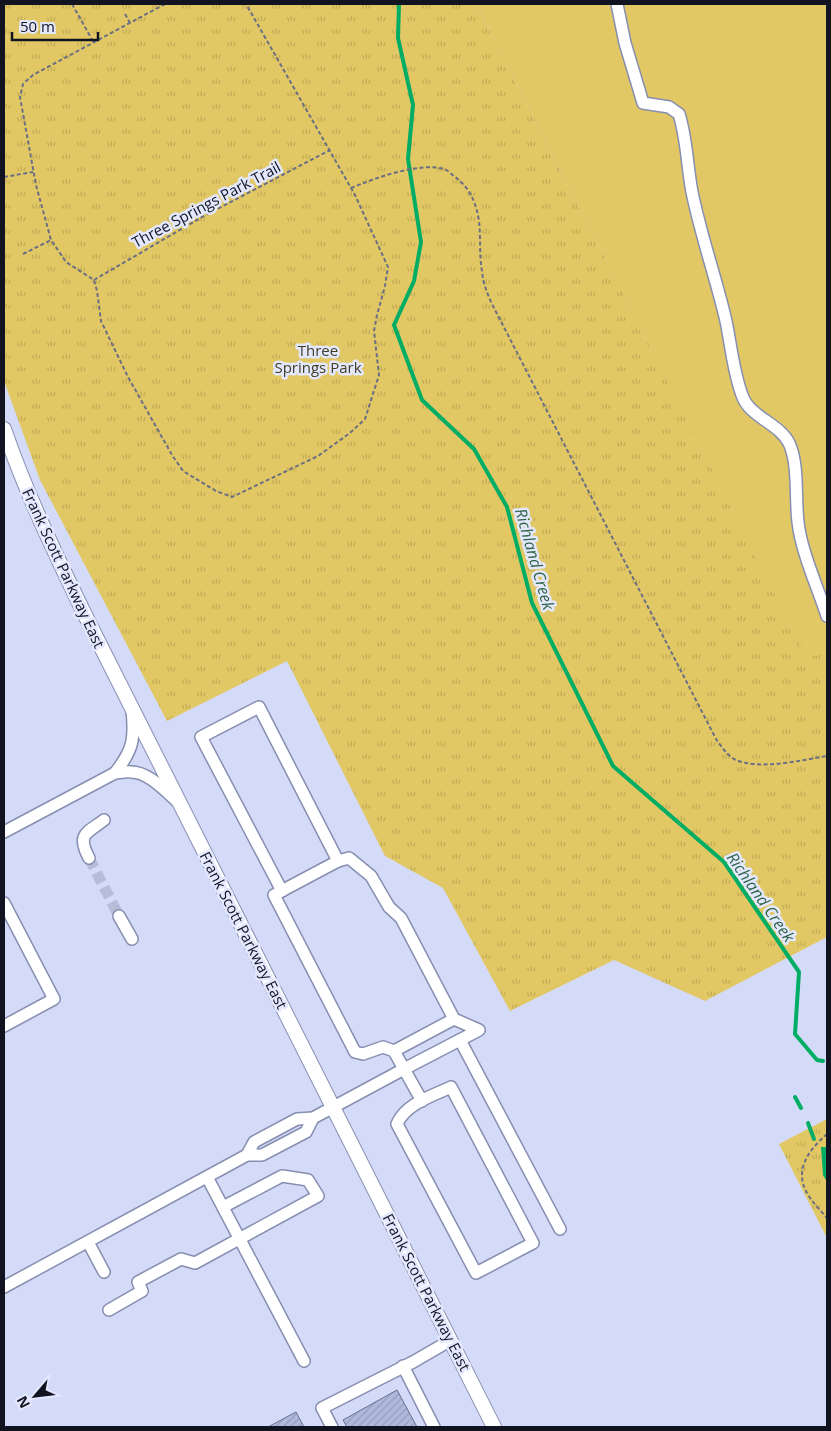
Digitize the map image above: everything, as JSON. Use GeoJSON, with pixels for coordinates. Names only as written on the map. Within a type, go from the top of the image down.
{"type":"FeatureCollection","features":[{"type":"Feature","properties":{"kind":"main road","name":"Frank Scott Parkway East"},"geometry":{"type":"LineString","coordinates":[[4,429],[15,462],[43,529],[494,1427]]}},
{"type":"Feature","properties":{"kind":"lane"},"geometry":{"type":"LineString","coordinates":[[617,4],[625,43],[643,103],[669,107],[679,114],[684,131],[692,192],[726,320],[742,398],[758,415],[782,433],[790,444],[794,466],[798,523],[804,548],[827,616]]}},
{"type":"Feature","properties":{"kind":"lane"},"geometry":{"type":"LineString","coordinates":[[115,773],[126,760],[134,734],[131,706]]}},
{"type":"Feature","properties":{"kind":"lane"},"geometry":{"type":"LineString","coordinates":[[282,891],[201,737],[259,707],[338,861]]}},
{"type":"Feature","properties":{"kind":"lane"},"geometry":{"type":"LineString","coordinates":[[4,832],[115,773],[133,771],[143,775],[153,780],[181,805]]}},
{"type":"Feature","properties":{"kind":"lane"},"geometry":{"type":"LineString","coordinates":[[89,858],[82,840],[84,835],[104,820]]}},
{"type":"Feature","properties":{"kind":"lane"},"geometry":{"type":"LineString","coordinates":[[4,1287],[247,1155],[254,1142],[297,1119],[313,1118],[404,1069],[479,1030],[454,1019],[401,918],[389,907],[371,876],[350,858],[338,861],[274,896],[355,1052],[363,1054],[383,1047],[394,1051],[404,1069],[422,1102]]}},
{"type":"Feature","properties":{"kind":"lane"},"geometry":{"type":"LineString","coordinates":[[4,903],[54,1000],[4,1026]]}},
{"type":"Feature","properties":{"kind":"lane"},"geometry":{"type":"LineString","coordinates":[[119,916],[132,939]]}},
{"type":"Feature","properties":{"kind":"lane"},"geometry":{"type":"LineString","coordinates":[[394,1051],[454,1019]]}},
{"type":"Feature","properties":{"kind":"lane"},"geometry":{"type":"LineString","coordinates":[[460,1040],[560,1229]]}},
{"type":"Feature","properties":{"kind":"lane"},"geometry":{"type":"LineString","coordinates":[[451,1087],[533,1244],[476,1273],[397,1124],[401,1114],[422,1102],[451,1087]]}},
{"type":"Feature","properties":{"kind":"lane"},"geometry":{"type":"LineString","coordinates":[[109,1310],[142,1291],[138,1282],[181,1259],[195,1263],[318,1196],[308,1180],[282,1176],[223,1207]]}},
{"type":"Feature","properties":{"kind":"lane"},"geometry":{"type":"LineString","coordinates":[[207,1177],[304,1361]]}},
{"type":"Feature","properties":{"kind":"lane"},"geometry":{"type":"LineString","coordinates":[[88,1242],[104,1272]]}},
{"type":"Feature","properties":{"kind":"lane"},"geometry":{"type":"LineString","coordinates":[[332,1427],[322,1408],[451,1340]]}},
{"type":"Feature","properties":{"kind":"lane"},"geometry":{"type":"LineString","coordinates":[[403,1366],[434,1427]]}},
{"type":"Feature","properties":{"kind":"path"},"geometry":{"type":"LineString","coordinates":[[72,4],[94,43]]}},
{"type":"Feature","properties":{"kind":"path"},"geometry":{"type":"LineString","coordinates":[[165,4],[33,75],[23,84],[20,97],[36,185],[51,240],[66,262],[94,280],[101,321],[128,377],[177,463],[183,471],[232,497],[318,456],[350,433],[365,418],[380,375],[374,331],[388,267],[352,188],[246,4]]}},
{"type":"Feature","properties":{"kind":"path"},"geometry":{"type":"LineString","coordinates":[[124,14],[130,24]]}},
{"type":"Feature","properties":{"kind":"path","name":"Three Springs Park Trail"},"geometry":{"type":"LineString","coordinates":[[94,280],[202,217],[330,150]]}},
{"type":"Feature","properties":{"kind":"path"},"geometry":{"type":"LineString","coordinates":[[352,188],[381,176],[421,168],[445,169],[461,181],[476,204],[482,271],[486,290],[492,304],[723,750],[742,762],[762,765],[827,756]]}},
{"type":"Feature","properties":{"kind":"path"},"geometry":{"type":"LineString","coordinates":[[4,177],[34,172]]}},
{"type":"Feature","properties":{"kind":"path"},"geometry":{"type":"LineString","coordinates":[[23,254],[51,240]]}},
{"type":"Feature","properties":{"kind":"path"},"geometry":{"type":"LineString","coordinates":[[827,1134],[813,1146],[805,1158],[802,1172],[805,1190],[827,1218]]}},
{"type":"Feature","properties":{"kind":"green space","name":"Three Springs Park"},"geometry":{"type":"Polygon","coordinates":[[[4,4],[476,4],[807,657],[827,654],[827,937],[705,1001],[614,960],[510,1011],[443,888],[385,856],[287,661],[167,721],[40,480],[4,381],[4,4]]]}},
{"type":"Feature","properties":{"kind":"green space"},"geometry":{"type":"Polygon","coordinates":[[[476,4],[827,4],[827,654],[807,658],[476,4]]]}},
{"type":"Feature","properties":{"kind":"green space"},"geometry":{"type":"Polygon","coordinates":[[[827,1119],[827,1238],[779,1144],[827,1119]]]}},
{"type":"Feature","properties":{"kind":"shaded area"},"geometry":{"type":"Polygon","coordinates":[[[821,1147],[827,1147],[827,1182],[823,1175],[821,1147]]]}},
{"type":"Feature","properties":{"kind":"building"},"geometry":{"type":"Polygon","coordinates":[[[397,1390],[417,1427],[347,1427],[343,1420],[397,1390]]]}},
{"type":"Feature","properties":{"kind":"building"},"geometry":{"type":"Polygon","coordinates":[[[296,1412],[304,1427],[268,1427],[296,1412]]]}},
{"type":"Feature","properties":{"kind":"waterway","name":"Richland Creek"},"geometry":{"type":"LineString","coordinates":[[399,4],[398,38],[413,105],[408,159],[421,242],[414,281],[394,325],[422,400],[474,449],[507,507],[532,603],[613,766],[724,862],[799,972],[795,1034],[817,1060],[823,1061]]}},
{"type":"Feature","properties":{"kind":"waterway"},"geometry":{"type":"LineString","coordinates":[[795,1097],[801,1108]]}},
{"type":"Feature","properties":{"kind":"waterway"},"geometry":{"type":"LineString","coordinates":[[808,1123],[814,1139]]}},
{"type":"Feature","properties":{"kind":"tunnel"},"geometry":{"type":"LineString","coordinates":[[89,858],[119,916]]}}]}
